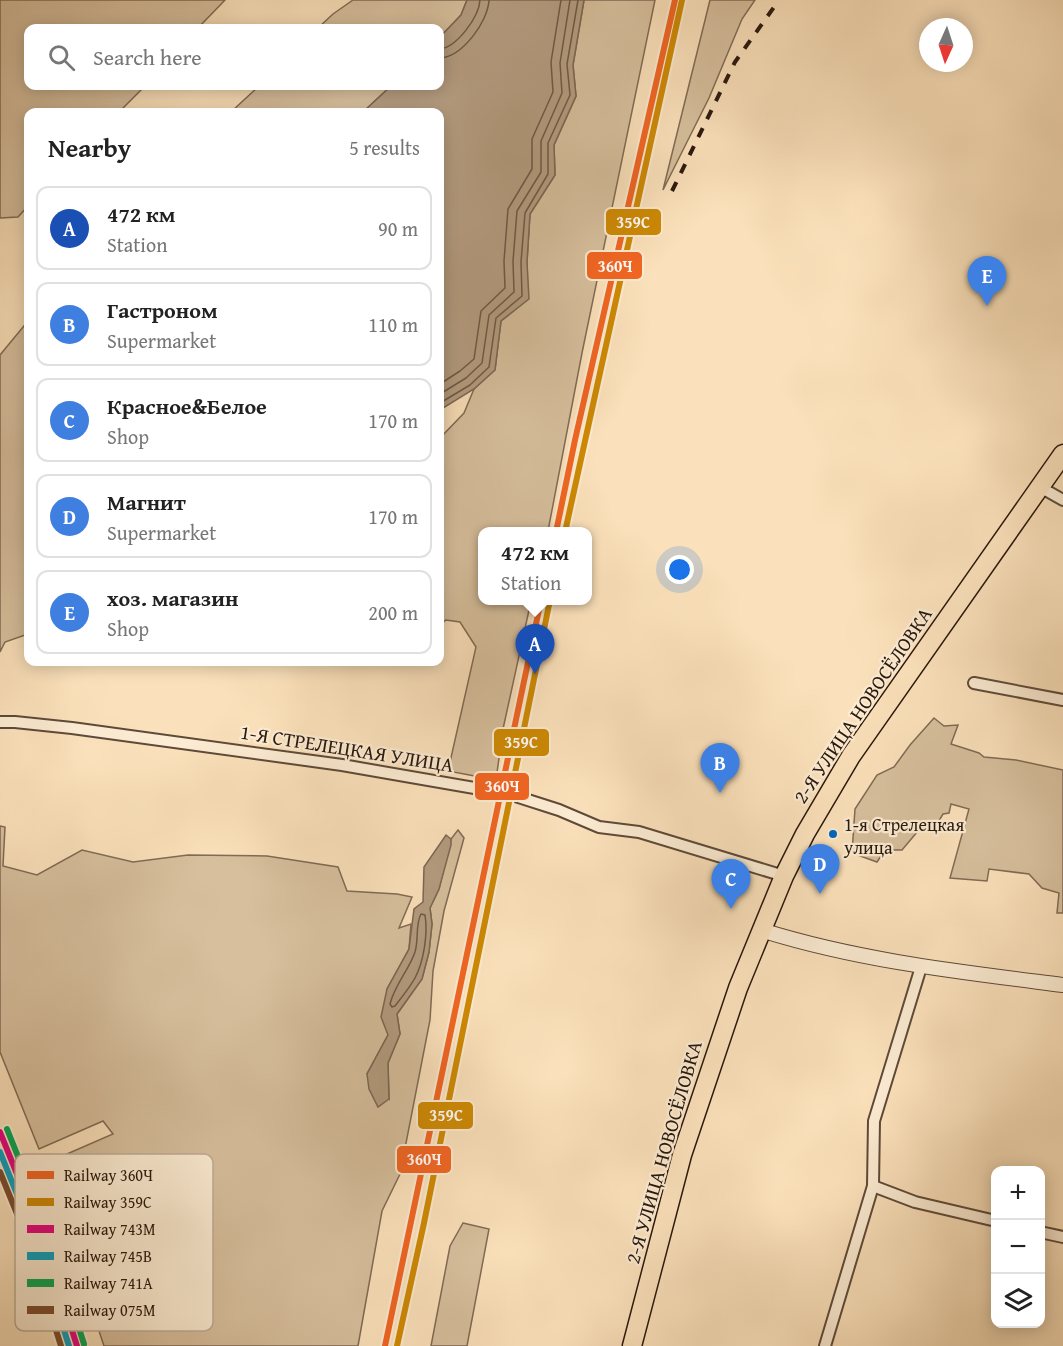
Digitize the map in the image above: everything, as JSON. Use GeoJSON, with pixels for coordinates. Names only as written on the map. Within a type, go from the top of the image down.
{"type":"FeatureCollection","features":[{"type":"Feature","properties":{"kind":"main road","name":"2-Я УЛИЦА НОВОСЁЛОВКА"},"geometry":{"type":"LineString","coordinates":[[632,1346],[682,1155],[718,1043],[784,876],[805,834],[851,756],[1063,454]]}},
{"type":"Feature","properties":{"kind":"street"},"geometry":{"type":"LineString","coordinates":[[1040,487],[1063,500]]}},
{"type":"Feature","properties":{"kind":"street"},"geometry":{"type":"LineString","coordinates":[[974,683],[1063,700]]}},
{"type":"Feature","properties":{"kind":"street","name":"1-Я СТРЕЛЕЦКАЯ УЛИЦА"},"geometry":{"type":"LineString","coordinates":[[0,722],[72,728],[342,765],[509,794],[559,810],[599,827],[639,832],[784,876]]}},
{"type":"Feature","properties":{"kind":"street"},"geometry":{"type":"LineString","coordinates":[[761,930],[805,944],[921,967],[1063,985]]}},
{"type":"Feature","properties":{"kind":"street"},"geometry":{"type":"LineString","coordinates":[[825,1346],[873,1186],[874,1121],[921,967]]}},
{"type":"Feature","properties":{"kind":"street"},"geometry":{"type":"LineString","coordinates":[[873,1186],[915,1202],[992,1220]]}},
{"type":"Feature","properties":{"kind":"street"},"geometry":{"type":"LineString","coordinates":[[1045,1233],[1063,1237]]}},
{"type":"Feature","properties":{"kind":"shaded area"},"geometry":{"type":"Polygon","coordinates":[[[0,0],[225,0],[202,24],[24,24],[24,90],[141,90],[123,108],[24,108],[24,210],[18,217],[0,218],[0,0]]]}},
{"type":"Feature","properties":{"kind":"shaded area"},"geometry":{"type":"Polygon","coordinates":[[[353,0],[467,0],[461,15],[444,33],[444,24],[322,24],[353,0]]]}},
{"type":"Feature","properties":{"kind":"shaded area"},"geometry":{"type":"Polygon","coordinates":[[[584,0],[655,0],[582,353],[549,527],[478,527],[478,605],[530,605],[503,729],[496,780],[448,771],[476,647],[460,622],[444,622],[444,434],[464,413],[474,389],[495,370],[501,321],[528,299],[527,262],[530,214],[555,175],[554,145],[576,96],[573,65],[584,0]]]}},
{"type":"Feature","properties":{"kind":"shaded area"},"geometry":{"type":"Polygon","coordinates":[[[710,0],[755,0],[742,19],[709,98],[663,190],[710,0]]]}},
{"type":"Feature","properties":{"kind":"shaded area"},"geometry":{"type":"Polygon","coordinates":[[[255,90],[387,90],[367,108],[235,108],[255,90]]]}},
{"type":"Feature","properties":{"kind":"shaded area"},"geometry":{"type":"Polygon","coordinates":[[[24,326],[24,635],[5,642],[0,652],[0,355],[24,326]]]}},
{"type":"Feature","properties":{"kind":"shaded area"},"geometry":{"type":"Polygon","coordinates":[[[934,718],[944,726],[958,725],[951,744],[979,753],[984,757],[1016,760],[1063,770],[1063,913],[1057,913],[1059,893],[1042,888],[1029,874],[989,869],[987,881],[950,878],[969,809],[951,804],[949,813],[943,814],[937,824],[923,825],[902,850],[885,850],[877,862],[852,853],[855,809],[877,775],[894,767],[934,718]]]}},
{"type":"Feature","properties":{"kind":"shaded area"},"geometry":{"type":"Polygon","coordinates":[[[0,826],[5,827],[3,866],[37,875],[82,850],[133,862],[188,855],[267,856],[338,867],[347,891],[412,897],[399,928],[411,924],[409,949],[387,989],[388,1035],[367,1074],[389,1099],[388,1063],[400,1034],[397,1014],[422,979],[429,952],[432,924],[430,908],[439,889],[451,839],[458,830],[464,838],[444,911],[433,971],[430,1020],[400,1174],[382,1211],[358,1346],[104,1346],[99,1331],[213,1331],[213,1154],[67,1154],[113,1134],[103,1121],[39,1149],[0,1052],[0,826]]]}},
{"type":"Feature","properties":{"kind":"shaded area"},"geometry":{"type":"Polygon","coordinates":[[[463,1223],[489,1229],[467,1346],[431,1346],[450,1246],[463,1223]]]}},
{"type":"Feature","properties":{"kind":"water"},"geometry":{"type":"Polygon","coordinates":[[[467,0],[584,0],[573,65],[576,96],[554,145],[555,175],[530,214],[527,262],[529,299],[501,321],[495,370],[474,389],[444,408],[444,108],[367,108],[387,90],[444,90],[444,33],[461,15],[467,0]]]}},
{"type":"Feature","properties":{"kind":"water"},"geometry":{"type":"Polygon","coordinates":[[[446,835],[451,839],[451,845],[439,889],[430,908],[432,924],[429,952],[422,979],[397,1014],[400,1034],[388,1063],[389,1099],[378,1107],[369,1089],[367,1074],[388,1035],[381,1017],[387,989],[409,949],[414,909],[423,902],[424,867],[446,835]]]}},
{"type":"Feature","properties":{"kind":"railway"},"geometry":{"type":"LineString","coordinates":[[672,191],[735,62],[779,0]]}},
{"type":"Feature","properties":{"kind":"rail line","name":"360Ч"},"geometry":{"type":"LineString","coordinates":[[557,527],[675,0]]}},
{"type":"Feature","properties":{"kind":"rail line","name":"359С"},"geometry":{"type":"LineString","coordinates":[[566,527],[682,0]]}},
{"type":"Feature","properties":{"kind":"rail line","name":"360Ч"},"geometry":{"type":"LineString","coordinates":[[385,1346],[540,605]]}},
{"type":"Feature","properties":{"kind":"rail line","name":"359С"},"geometry":{"type":"LineString","coordinates":[[397,1346],[549,605]]}},
{"type":"Feature","properties":{"kind":"rail line","name":"741А"},"geometry":{"type":"LineString","coordinates":[[7,1129],[17,1154]]}},
{"type":"Feature","properties":{"kind":"rail line","name":"743М"},"geometry":{"type":"LineString","coordinates":[[0,1132],[15,1169]]}},
{"type":"Feature","properties":{"kind":"rail line","name":"745В"},"geometry":{"type":"LineString","coordinates":[[0,1152],[15,1189]]}},
{"type":"Feature","properties":{"kind":"rail line","name":"075М"},"geometry":{"type":"LineString","coordinates":[[0,1172],[15,1209]]}},
{"type":"Feature","properties":{"kind":"rail line","name":"075М"},"geometry":{"type":"LineString","coordinates":[[56,1331],[61,1346]]}},
{"type":"Feature","properties":{"kind":"rail line","name":"745В"},"geometry":{"type":"LineString","coordinates":[[64,1331],[69,1346]]}},
{"type":"Feature","properties":{"kind":"rail line","name":"743М"},"geometry":{"type":"LineString","coordinates":[[72,1331],[77,1346]]}},
{"type":"Feature","properties":{"kind":"rail line","name":"741А"},"geometry":{"type":"LineString","coordinates":[[80,1331],[84,1344]]}},
{"type":"Feature","properties":{"kind":"place","name":"хоз. магазин"},"geometry":{"type":"Point","coordinates":[987,306]}},
{"type":"Feature","properties":{"kind":"place","name":"472 км"},"geometry":{"type":"Point","coordinates":[535,674]}},
{"type":"Feature","properties":{"kind":"place","name":"Гастроном"},"geometry":{"type":"Point","coordinates":[720,793]}},
{"type":"Feature","properties":{"kind":"place","name":"1-я Стрелецкая улица"},"geometry":{"type":"Point","coordinates":[833,834]}},
{"type":"Feature","properties":{"kind":"place","name":"Магнит"},"geometry":{"type":"Point","coordinates":[820,894]}},
{"type":"Feature","properties":{"kind":"place","name":"Красное&Белое"},"geometry":{"type":"Point","coordinates":[731,909]}}]}
